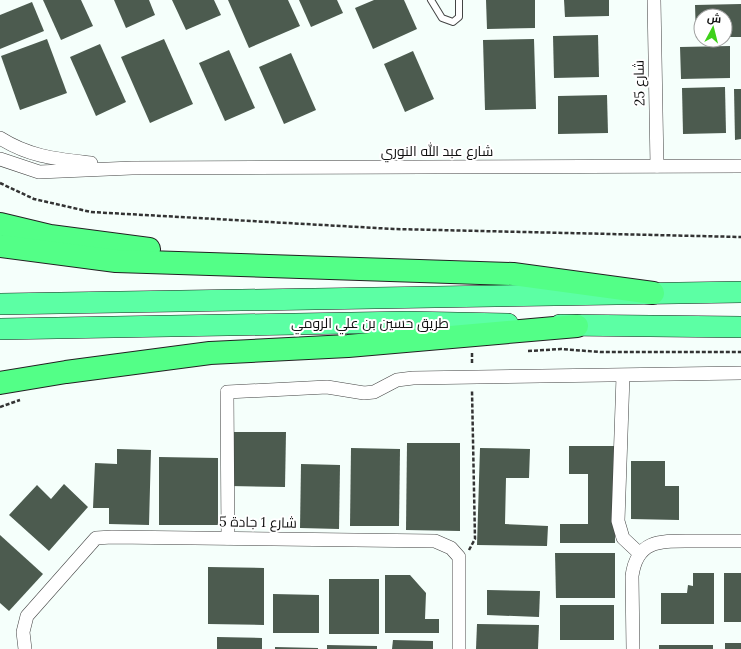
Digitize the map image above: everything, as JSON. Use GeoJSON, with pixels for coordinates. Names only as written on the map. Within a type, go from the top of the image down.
{"type":"FeatureCollection","features":[{"type":"Feature","properties":{"kind":"highway"},"geometry":{"type":"LineString","coordinates":[[0,224],[50,236],[265,265]]}},
{"type":"Feature","properties":{"kind":"highway"},"geometry":{"type":"LineString","coordinates":[[0,246],[116,261],[513,274],[653,293]]}},
{"type":"Feature","properties":{"kind":"highway"},"geometry":{"type":"LineString","coordinates":[[0,256],[39,252]]}},
{"type":"Feature","properties":{"kind":"highway","name":"طريق حسين بن علي الرومي"},"geometry":{"type":"LineString","coordinates":[[0,304],[741,292]]}},
{"type":"Feature","properties":{"kind":"highway","name":"طريق حسين بن علي الرومي"},"geometry":{"type":"LineString","coordinates":[[0,329],[408,322],[577,326],[741,327]]}},
{"type":"Feature","properties":{"kind":"highway"},"geometry":{"type":"LineString","coordinates":[[0,382],[210,353],[348,346],[577,326]]}},
{"type":"Feature","properties":{"kind":"highway"},"geometry":{"type":"LineString","coordinates":[[0,393],[66,372]]}},
{"type":"Feature","properties":{"kind":"street","name":"شارع 25"},"geometry":{"type":"LineString","coordinates":[[654,0],[657,166]]}},
{"type":"Feature","properties":{"kind":"street","name":"شارع عبد الله النوري"},"geometry":{"type":"LineString","coordinates":[[0,138],[10,144],[44,158],[132,168]]}},
{"type":"Feature","properties":{"kind":"street","name":"شارع عبد الله النوري"},"geometry":{"type":"LineString","coordinates":[[0,159],[39,172],[132,168],[741,166]]}},
{"type":"Feature","properties":{"kind":"street"},"geometry":{"type":"LineString","coordinates":[[228,538],[227,392],[327,387],[364,393],[374,392],[405,378],[741,374]]}},
{"type":"Feature","properties":{"kind":"street"},"geometry":{"type":"LineString","coordinates":[[623,376],[618,521],[623,538],[639,553]]}},
{"type":"Feature","properties":{"kind":"street","name":"شارع 1 جادة 5"},"geometry":{"type":"LineString","coordinates":[[25,649],[23,632],[27,616],[96,538],[435,541],[451,548],[459,557]]}},
{"type":"Feature","properties":{"kind":"street"},"geometry":{"type":"LineString","coordinates":[[633,649],[632,576],[633,568],[639,553],[647,547],[664,541],[741,541]]}},
{"type":"Feature","properties":{"kind":"street"},"geometry":{"type":"LineString","coordinates":[[459,557],[459,649]]}},
{"type":"Feature","properties":{"kind":"lane"},"geometry":{"type":"LineString","coordinates":[[431,0],[442,18],[453,22],[460,17],[459,0]]}},
{"type":"Feature","properties":{"kind":"path"},"geometry":{"type":"LineString","coordinates":[[0,183],[34,199],[91,212],[394,229],[741,237]]}},
{"type":"Feature","properties":{"kind":"path"},"geometry":{"type":"LineString","coordinates":[[459,557],[471,548],[475,539],[472,353]]}},
{"type":"Feature","properties":{"kind":"building"},"geometry":{"type":"Polygon","coordinates":[[[43,0],[81,0],[93,26],[61,40],[43,0]]]}},
{"type":"Feature","properties":{"kind":"building"},"geometry":{"type":"Polygon","coordinates":[[[114,0],[149,0],[155,15],[126,28],[114,0]]]}},
{"type":"Feature","properties":{"kind":"building"},"geometry":{"type":"Polygon","coordinates":[[[172,0],[214,0],[221,15],[186,30],[172,0]]]}},
{"type":"Feature","properties":{"kind":"building"},"geometry":{"type":"Polygon","coordinates":[[[228,0],[288,0],[300,26],[249,48],[228,0]]]}},
{"type":"Feature","properties":{"kind":"building"},"geometry":{"type":"Polygon","coordinates":[[[299,0],[337,0],[343,13],[311,27],[299,0]]]}},
{"type":"Feature","properties":{"kind":"building"},"geometry":{"type":"Polygon","coordinates":[[[374,0],[404,0],[417,29],[373,49],[355,8],[374,0]]]}},
{"type":"Feature","properties":{"kind":"building"},"geometry":{"type":"Polygon","coordinates":[[[486,0],[535,0],[535,28],[487,29],[486,0]]]}},
{"type":"Feature","properties":{"kind":"building"},"geometry":{"type":"Polygon","coordinates":[[[564,0],[609,0],[609,16],[565,17],[564,0]]]}},
{"type":"Feature","properties":{"kind":"building"},"geometry":{"type":"Polygon","coordinates":[[[32,2],[44,31],[0,49],[0,15],[32,2]]]}},
{"type":"Feature","properties":{"kind":"building"},"geometry":{"type":"Polygon","coordinates":[[[741,4],[741,37],[733,37],[733,8],[695,8],[695,5],[741,4]]]}},
{"type":"Feature","properties":{"kind":"building"},"geometry":{"type":"Polygon","coordinates":[[[598,35],[599,77],[554,78],[553,36],[598,35]]]}},
{"type":"Feature","properties":{"kind":"building"},"geometry":{"type":"Polygon","coordinates":[[[47,39],[67,93],[20,110],[1,56],[47,39]]]}},
{"type":"Feature","properties":{"kind":"building"},"geometry":{"type":"Polygon","coordinates":[[[164,39],[193,104],[150,123],[121,57],[164,39]]]}},
{"type":"Feature","properties":{"kind":"building"},"geometry":{"type":"Polygon","coordinates":[[[534,39],[536,109],[485,110],[483,40],[534,39]]]}},
{"type":"Feature","properties":{"kind":"building"},"geometry":{"type":"Polygon","coordinates":[[[100,44],[126,102],[96,116],[70,57],[100,44]]]}},
{"type":"Feature","properties":{"kind":"building"},"geometry":{"type":"Polygon","coordinates":[[[680,47],[730,48],[730,78],[681,79],[680,47]]]}},
{"type":"Feature","properties":{"kind":"building"},"geometry":{"type":"Polygon","coordinates":[[[229,50],[255,108],[225,121],[199,63],[229,50]]]}},
{"type":"Feature","properties":{"kind":"building"},"geometry":{"type":"Polygon","coordinates":[[[413,51],[434,99],[405,112],[384,64],[413,51]]]}},
{"type":"Feature","properties":{"kind":"building"},"geometry":{"type":"Polygon","coordinates":[[[291,53],[316,110],[284,124],[259,67],[291,53]]]}},
{"type":"Feature","properties":{"kind":"building"},"geometry":{"type":"Polygon","coordinates":[[[725,87],[726,133],[683,134],[682,88],[725,87]]]}},
{"type":"Feature","properties":{"kind":"building"},"geometry":{"type":"Polygon","coordinates":[[[734,89],[741,89],[741,139],[735,140],[734,89]]]}},
{"type":"Feature","properties":{"kind":"building"},"geometry":{"type":"Polygon","coordinates":[[[607,95],[608,133],[558,134],[558,96],[607,95]]]}},
{"type":"Feature","properties":{"kind":"building"},"geometry":{"type":"Polygon","coordinates":[[[231,432],[286,432],[285,487],[230,486],[231,432]]]}},
{"type":"Feature","properties":{"kind":"building"},"geometry":{"type":"Polygon","coordinates":[[[407,443],[460,443],[460,531],[406,530],[407,443]]]}},
{"type":"Feature","properties":{"kind":"building"},"geometry":{"type":"Polygon","coordinates":[[[569,446],[615,446],[615,543],[560,543],[560,524],[588,524],[588,474],[569,474],[569,446]]]}},
{"type":"Feature","properties":{"kind":"building"},"geometry":{"type":"Polygon","coordinates":[[[351,448],[400,449],[399,526],[350,526],[351,448]]]}},
{"type":"Feature","properties":{"kind":"building"},"geometry":{"type":"Polygon","coordinates":[[[480,448],[530,449],[529,478],[506,478],[505,524],[548,526],[547,546],[477,545],[480,448]]]}},
{"type":"Feature","properties":{"kind":"building"},"geometry":{"type":"Polygon","coordinates":[[[117,449],[151,450],[149,525],[109,524],[109,508],[93,508],[95,463],[117,464],[117,449]]]}},
{"type":"Feature","properties":{"kind":"building"},"geometry":{"type":"Polygon","coordinates":[[[159,457],[218,458],[218,525],[159,525],[159,457]]]}},
{"type":"Feature","properties":{"kind":"building"},"geometry":{"type":"Polygon","coordinates":[[[631,461],[665,461],[665,486],[679,486],[679,520],[631,519],[631,461]]]}},
{"type":"Feature","properties":{"kind":"building"},"geometry":{"type":"Polygon","coordinates":[[[301,464],[340,465],[339,529],[300,528],[301,464]]]}},
{"type":"Feature","properties":{"kind":"building"},"geometry":{"type":"Polygon","coordinates":[[[64,484],[88,507],[49,551],[9,515],[37,485],[51,499],[64,484]]]}},
{"type":"Feature","properties":{"kind":"building"},"geometry":{"type":"Polygon","coordinates":[[[0,535],[43,574],[9,611],[0,603],[0,535]]]}},
{"type":"Feature","properties":{"kind":"building"},"geometry":{"type":"Polygon","coordinates":[[[555,553],[615,553],[615,598],[556,598],[555,553]]]}},
{"type":"Feature","properties":{"kind":"building"},"geometry":{"type":"Polygon","coordinates":[[[208,567],[264,568],[264,625],[208,624],[208,567]]]}},
{"type":"Feature","properties":{"kind":"building"},"geometry":{"type":"Polygon","coordinates":[[[693,573],[714,573],[714,624],[661,624],[661,593],[687,593],[688,585],[693,586],[693,573]]]}},
{"type":"Feature","properties":{"kind":"building"},"geometry":{"type":"Polygon","coordinates":[[[724,573],[741,573],[741,622],[724,622],[724,573]]]}},
{"type":"Feature","properties":{"kind":"building"},"geometry":{"type":"Polygon","coordinates":[[[385,575],[410,575],[426,593],[425,619],[439,619],[439,633],[385,633],[385,575]]]}},
{"type":"Feature","properties":{"kind":"building"},"geometry":{"type":"Polygon","coordinates":[[[329,579],[379,579],[379,634],[329,634],[329,579]]]}},
{"type":"Feature","properties":{"kind":"building"},"geometry":{"type":"Polygon","coordinates":[[[487,590],[540,591],[539,617],[487,615],[487,590]]]}},
{"type":"Feature","properties":{"kind":"building"},"geometry":{"type":"Polygon","coordinates":[[[273,594],[319,595],[319,633],[273,633],[273,594]]]}},
{"type":"Feature","properties":{"kind":"building"},"geometry":{"type":"Polygon","coordinates":[[[560,605],[614,605],[614,640],[560,640],[560,605]]]}},
{"type":"Feature","properties":{"kind":"building"},"geometry":{"type":"Polygon","coordinates":[[[477,624],[539,625],[538,649],[476,649],[477,624]]]}},
{"type":"Feature","properties":{"kind":"building"},"geometry":{"type":"Polygon","coordinates":[[[217,637],[262,638],[262,649],[217,649],[217,637]]]}},
{"type":"Feature","properties":{"kind":"building"},"geometry":{"type":"Polygon","coordinates":[[[393,640],[433,641],[433,649],[392,649],[393,640]]]}},
{"type":"Feature","properties":{"kind":"building"},"geometry":{"type":"Polygon","coordinates":[[[725,643],[741,643],[741,649],[725,649],[725,643]]]}},
{"type":"Feature","properties":{"kind":"building"},"geometry":{"type":"Polygon","coordinates":[[[327,645],[377,646],[377,649],[327,649],[327,645]]]}},
{"type":"Feature","properties":{"kind":"building"},"geometry":{"type":"Polygon","coordinates":[[[659,645],[713,645],[713,649],[659,649],[659,645]]]}},
{"type":"Feature","properties":{"kind":"building"},"geometry":{"type":"Polygon","coordinates":[[[275,647],[318,648],[318,649],[275,649],[275,647]]]}}]}
